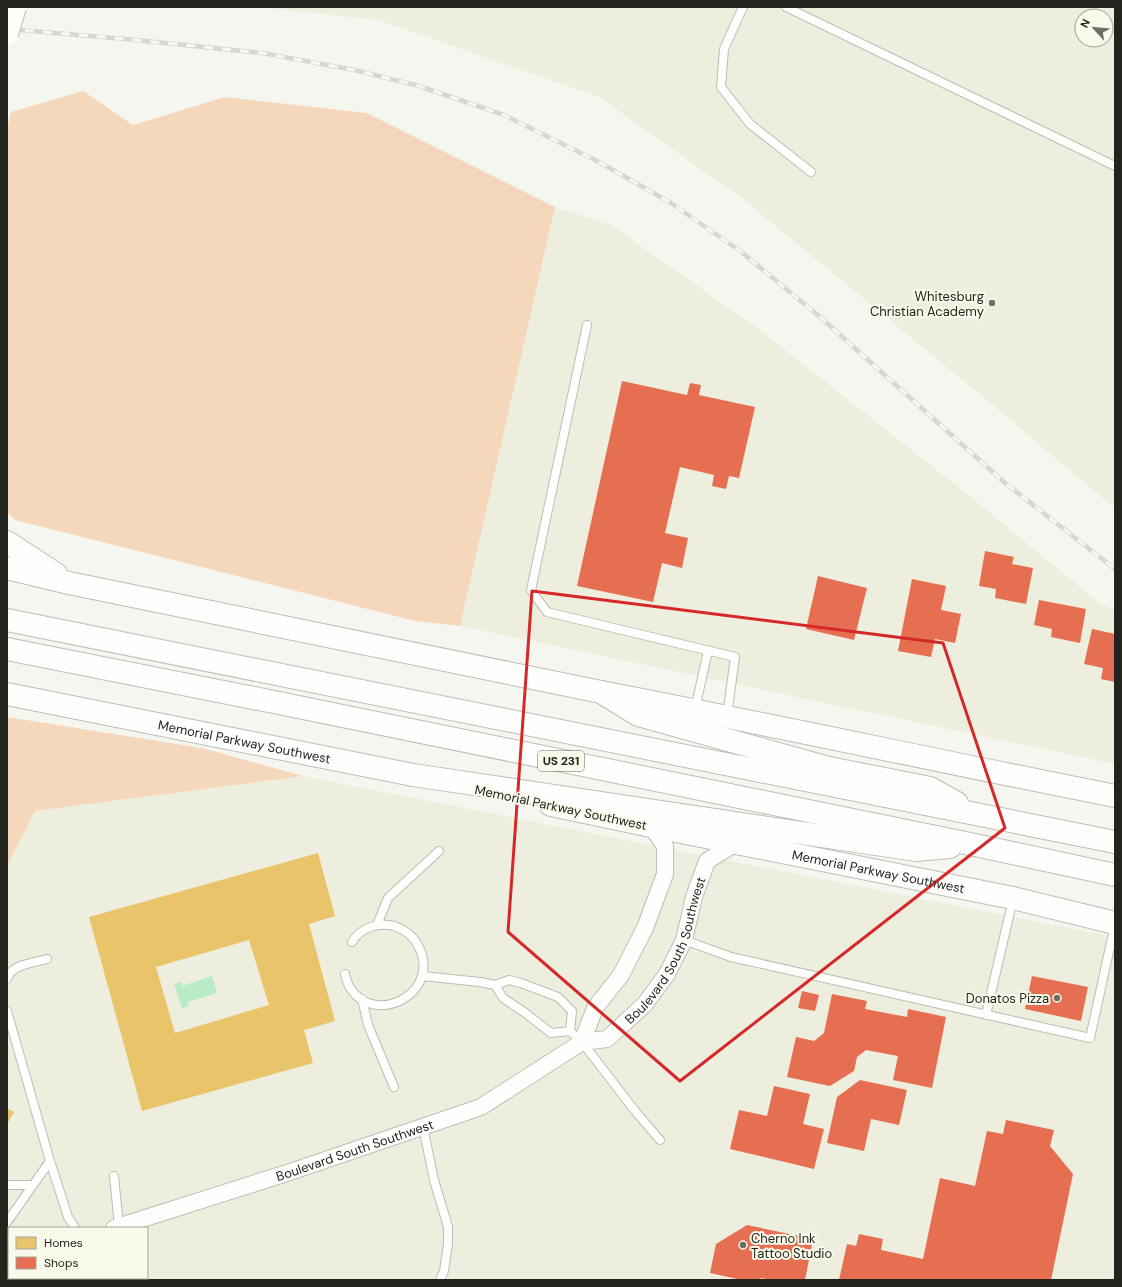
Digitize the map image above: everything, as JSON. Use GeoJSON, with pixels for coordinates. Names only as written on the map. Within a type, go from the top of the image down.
{"type":"FeatureCollection","features":[{"type":"Feature","properties":{"kind":"main road"},"geometry":{"type":"LineString","coordinates":[[7,34],[15,7]]}},
{"type":"Feature","properties":{"kind":"main road"},"geometry":{"type":"LineString","coordinates":[[7,542],[69,583]]}},
{"type":"Feature","properties":{"kind":"main road"},"geometry":{"type":"LineString","coordinates":[[7,568],[69,583],[1115,796]]}},
{"type":"Feature","properties":{"kind":"main road","name":"US 231"},"geometry":{"type":"LineString","coordinates":[[7,620],[1115,842]]}},
{"type":"Feature","properties":{"kind":"main road","name":"US 231"},"geometry":{"type":"LineString","coordinates":[[7,650],[274,702],[1115,875]]}},
{"type":"Feature","properties":{"kind":"main road"},"geometry":{"type":"LineString","coordinates":[[601,692],[638,715],[829,768],[930,788],[977,814]]}},
{"type":"Feature","properties":{"kind":"main road","name":"Memorial Parkway Southwest"},"geometry":{"type":"LineString","coordinates":[[7,694],[412,775],[651,826],[1013,898],[1115,923]]}},
{"type":"Feature","properties":{"kind":"main road"},"geometry":{"type":"LineString","coordinates":[[412,775],[916,850],[975,845]]}},
{"type":"Feature","properties":{"kind":"street","name":"Boulevard South Southwest"},"geometry":{"type":"LineString","coordinates":[[116,1227],[287,1173],[481,1107],[576,1037],[621,975],[645,928],[665,874],[665,846],[651,826]]}},
{"type":"Feature","properties":{"kind":"street","name":"Boulevard South Southwest"},"geometry":{"type":"LineString","coordinates":[[576,1037],[606,1039],[645,1004],[667,974],[684,940],[694,898],[707,861],[736,842]]}},
{"type":"Feature","properties":{"kind":"lane"},"geometry":{"type":"LineString","coordinates":[[743,7],[724,49],[721,87],[750,124],[811,172]]}},
{"type":"Feature","properties":{"kind":"lane"},"geometry":{"type":"LineString","coordinates":[[786,7],[1115,166]]}},
{"type":"Feature","properties":{"kind":"lane"},"geometry":{"type":"LineString","coordinates":[[587,325],[531,590],[547,612],[735,657],[727,717]]}},
{"type":"Feature","properties":{"kind":"lane"},"geometry":{"type":"LineString","coordinates":[[695,710],[708,651]]}},
{"type":"Feature","properties":{"kind":"lane"},"geometry":{"type":"LineString","coordinates":[[377,925],[388,898],[439,851]]}},
{"type":"Feature","properties":{"kind":"lane"},"geometry":{"type":"LineString","coordinates":[[986,1015],[1013,898]]}},
{"type":"Feature","properties":{"kind":"lane"},"geometry":{"type":"LineString","coordinates":[[684,940],[731,957],[1090,1038],[1115,923]]}},
{"type":"Feature","properties":{"kind":"lane"},"geometry":{"type":"LineString","coordinates":[[345,974],[350,987],[362,998],[370,1003],[383,1005],[396,1003],[408,997],[417,988],[422,976],[424,962],[421,950],[413,938],[403,930],[391,925],[377,925],[364,930],[354,938],[352,942]]}},
{"type":"Feature","properties":{"kind":"lane"},"geometry":{"type":"LineString","coordinates":[[7,979],[8,975],[16,967],[47,959]]}},
{"type":"Feature","properties":{"kind":"lane"},"geometry":{"type":"LineString","coordinates":[[422,976],[495,985],[509,980],[558,997],[572,1011],[576,1037],[660,1140]]}},
{"type":"Feature","properties":{"kind":"lane"},"geometry":{"type":"LineString","coordinates":[[495,985],[503,998],[551,1033],[576,1037]]}},
{"type":"Feature","properties":{"kind":"lane"},"geometry":{"type":"LineString","coordinates":[[362,998],[368,1025],[394,1087]]}},
{"type":"Feature","properties":{"kind":"lane"},"geometry":{"type":"LineString","coordinates":[[7,1011],[50,1161],[68,1217],[74,1227]]}},
{"type":"Feature","properties":{"kind":"lane"},"geometry":{"type":"LineString","coordinates":[[423,1127],[434,1180],[448,1227],[444,1271],[440,1280]]}},
{"type":"Feature","properties":{"kind":"lane"},"geometry":{"type":"LineString","coordinates":[[7,1222],[50,1161]]}},
{"type":"Feature","properties":{"kind":"lane"},"geometry":{"type":"LineString","coordinates":[[114,1176],[116,1227]]}},
{"type":"Feature","properties":{"kind":"lane"},"geometry":{"type":"LineString","coordinates":[[7,1185],[33,1185]]}},
{"type":"Feature","properties":{"kind":"highlighted area"},"geometry":{"type":"Polygon","coordinates":[[[532,591],[943,643],[1005,828],[680,1081],[508,932],[532,591]]]}},
{"type":"Feature","properties":{"kind":"shaded area","name":"Whitesburg Christian Academy"},"geometry":{"type":"Polygon","coordinates":[[[258,7],[1115,7],[1115,507],[744,200],[599,97],[378,20],[258,7]]]}},
{"type":"Feature","properties":{"kind":"shaded area"},"geometry":{"type":"Polygon","coordinates":[[[83,91],[133,125],[225,97],[367,113],[555,207],[460,626],[415,621],[15,520],[7,512],[7,129],[11,112],[83,91]]]}},
{"type":"Feature","properties":{"kind":"shaded area"},"geometry":{"type":"Polygon","coordinates":[[[555,207],[611,225],[760,330],[977,502],[1097,601],[1115,611],[1115,764],[460,626],[555,207]]]}},
{"type":"Feature","properties":{"kind":"shaded area"},"geometry":{"type":"Polygon","coordinates":[[[7,717],[202,748],[303,776],[35,811],[7,866],[7,717]]]}},
{"type":"Feature","properties":{"kind":"shaded area"},"geometry":{"type":"Polygon","coordinates":[[[303,776],[1115,937],[1115,1280],[7,1280],[7,866],[35,811],[303,776]]]}},
{"type":"Feature","properties":{"kind":"shaded area"},"geometry":{"type":"Polygon","coordinates":[[[212,976],[217,993],[188,1002],[189,1006],[182,1009],[174,984],[181,982],[182,986],[212,976]]]}},
{"type":"Feature","properties":{"kind":"building: Homes"},"geometry":{"type":"Polygon","coordinates":[[[318,853],[335,916],[309,924],[335,1021],[304,1030],[313,1063],[142,1111],[89,917],[318,853]],[[249,940],[156,967],[175,1033],[269,1005],[249,940]]]}},
{"type":"Feature","properties":{"kind":"building: Homes"},"geometry":{"type":"Polygon","coordinates":[[[7,1108],[14,1112],[7,1124],[7,1108]]]}},
{"type":"Feature","properties":{"kind":"building: Shops"},"geometry":{"type":"Polygon","coordinates":[[[622,381],[687,395],[690,383],[701,385],[699,395],[755,407],[739,478],[729,476],[726,489],[712,486],[714,475],[680,467],[665,533],[688,538],[682,568],[662,563],[653,602],[577,586],[622,381]]]}},
{"type":"Feature","properties":{"kind":"building: Shops"},"geometry":{"type":"Polygon","coordinates":[[[985,551],[1014,557],[1012,564],[1033,568],[1026,604],[995,598],[996,589],[979,586],[985,551]]]}},
{"type":"Feature","properties":{"kind":"building: Shops"},"geometry":{"type":"Polygon","coordinates":[[[818,576],[867,588],[854,640],[806,629],[818,576]]]}},
{"type":"Feature","properties":{"kind":"building: Shops"},"geometry":{"type":"Polygon","coordinates":[[[912,579],[946,586],[941,610],[961,614],[955,643],[935,639],[931,657],[898,651],[912,579]]]}},
{"type":"Feature","properties":{"kind":"building: Shops"},"geometry":{"type":"Polygon","coordinates":[[[1039,600],[1086,609],[1080,643],[1051,637],[1052,629],[1034,625],[1039,600]]]}},
{"type":"Feature","properties":{"kind":"building: Shops"},"geometry":{"type":"Polygon","coordinates":[[[1092,629],[1115,634],[1115,682],[1101,679],[1103,668],[1084,664],[1092,629]]]}},
{"type":"Feature","properties":{"kind":"building: Shops","name":"Donatos Pizza"},"geometry":{"type":"Polygon","coordinates":[[[1032,976],[1088,987],[1081,1021],[1025,1009],[1032,976]]]}},
{"type":"Feature","properties":{"kind":"building: Shops"},"geometry":{"type":"Polygon","coordinates":[[[802,991],[819,995],[815,1011],[798,1008],[802,991]]]}},
{"type":"Feature","properties":{"kind":"building: Shops"},"geometry":{"type":"Polygon","coordinates":[[[832,994],[867,1001],[865,1009],[907,1017],[908,1009],[946,1017],[932,1088],[893,1080],[898,1056],[866,1050],[857,1057],[854,1071],[830,1086],[787,1077],[796,1037],[814,1041],[824,1033],[832,994]]]}},
{"type":"Feature","properties":{"kind":"building: Shops"},"geometry":{"type":"Polygon","coordinates":[[[860,1080],[907,1090],[899,1125],[871,1119],[864,1151],[827,1143],[837,1097],[860,1080]]]}},
{"type":"Feature","properties":{"kind":"building: Shops"},"geometry":{"type":"Polygon","coordinates":[[[774,1086],[810,1094],[803,1124],[824,1129],[814,1169],[730,1149],[739,1110],[767,1116],[774,1086]]]}},
{"type":"Feature","properties":{"kind":"building: Shops"},"geometry":{"type":"Polygon","coordinates":[[[1006,1120],[1054,1130],[1050,1146],[1073,1174],[1051,1280],[839,1280],[847,1244],[856,1246],[859,1234],[883,1239],[881,1250],[923,1259],[940,1178],[975,1186],[987,1131],[1003,1134],[1006,1120]]]}},
{"type":"Feature","properties":{"kind":"building: Shops"},"geometry":{"type":"Polygon","coordinates":[[[747,1225],[813,1239],[805,1280],[773,1280],[761,1278],[760,1280],[742,1280],[710,1273],[716,1244],[747,1225]]]}},
{"type":"Feature","properties":{"kind":"railway"},"geometry":{"type":"LineString","coordinates":[[7,29],[262,53],[354,70],[419,86],[504,115],[599,162],[671,203],[740,251],[819,316],[1005,483],[1115,569]]}},
{"type":"Feature","properties":{"kind":"place","name":"Whitesburg Christian Academy"},"geometry":{"type":"Point","coordinates":[992,303]}},
{"type":"Feature","properties":{"kind":"place","name":"Donatos Pizza"},"geometry":{"type":"Point","coordinates":[1057,998]}},
{"type":"Feature","properties":{"kind":"place","name":"Cherno Ink Tattoo Studio"},"geometry":{"type":"Point","coordinates":[743,1245]}}]}
